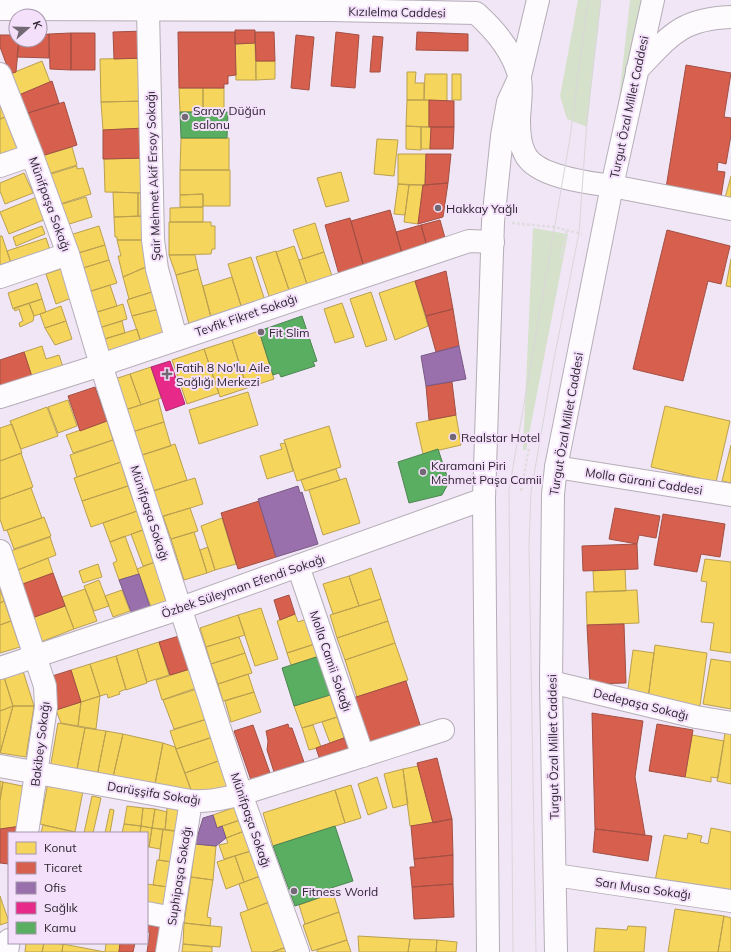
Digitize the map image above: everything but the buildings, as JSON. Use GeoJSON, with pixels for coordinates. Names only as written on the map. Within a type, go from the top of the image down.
{"type":"FeatureCollection","features":[{"type":"Feature","properties":{"kind":"street","name":"Kızılelma Caddesi"},"geometry":{"type":"LineString","coordinates":[[335,0],[476,14],[493,28],[504,44],[520,76]]}},
{"type":"Feature","properties":{"kind":"street","name":"Kızılelma Caddesi"},"geometry":{"type":"LineString","coordinates":[[0,10],[148,5],[474,4],[486,0]]}},
{"type":"Feature","properties":{"kind":"street"},"geometry":{"type":"LineString","coordinates":[[488,952],[484,500],[493,232],[503,129],[508,102],[520,76],[538,0]]}},
{"type":"Feature","properties":{"kind":"street","name":"Turgut Özal Millet Caddesi"},"geometry":{"type":"LineString","coordinates":[[556,952],[551,682],[552,509],[556,467],[612,186],[653,0]]}},
{"type":"Feature","properties":{"kind":"street","name":"Şair Mehmet Akif Ersoy Sokağı"},"geometry":{"type":"LineString","coordinates":[[148,5],[153,240],[156,269],[176,338]]}},
{"type":"Feature","properties":{"kind":"street"},"geometry":{"type":"LineString","coordinates":[[637,70],[669,37],[683,26],[714,18],[731,17]]}},
{"type":"Feature","properties":{"kind":"street","name":"Münifpaşa Sokağı"},"geometry":{"type":"LineString","coordinates":[[0,74],[32,155],[68,254],[101,365],[241,794],[298,952]]}},
{"type":"Feature","properties":{"kind":"street"},"geometry":{"type":"LineString","coordinates":[[520,76],[519,123],[525,155],[535,164],[548,172],[582,182],[612,186],[731,209]]}},
{"type":"Feature","properties":{"kind":"street"},"geometry":{"type":"LineString","coordinates":[[0,166],[32,155]]}},
{"type":"Feature","properties":{"kind":"street","name":"Tevfik Fikret Sokağı"},"geometry":{"type":"LineString","coordinates":[[0,397],[101,365],[176,338],[493,232]]}},
{"type":"Feature","properties":{"kind":"street"},"geometry":{"type":"LineString","coordinates":[[0,277],[68,254]]}},
{"type":"Feature","properties":{"kind":"street","name":"Molla Gürani Caddesi"},"geometry":{"type":"LineString","coordinates":[[556,467],[731,495]]}},
{"type":"Feature","properties":{"kind":"street","name":"Özbek Süleyman Efendi Sokağı"},"geometry":{"type":"LineString","coordinates":[[0,668],[181,608],[484,500]]}},
{"type":"Feature","properties":{"kind":"street","name":"Bakibey Sokağı"},"geometry":{"type":"LineString","coordinates":[[0,551],[45,686],[46,707],[38,773],[27,832]]}},
{"type":"Feature","properties":{"kind":"street","name":"Molla Camii Sokağı"},"geometry":{"type":"LineString","coordinates":[[298,566],[363,756]]}},
{"type":"Feature","properties":{"kind":"street","name":"Dedepaşa Sokağı"},"geometry":{"type":"LineString","coordinates":[[551,682],[696,717],[731,723]]}},
{"type":"Feature","properties":{"kind":"street","name":"Darüşşifa Sokağı"},"geometry":{"type":"LineString","coordinates":[[0,766],[207,802],[241,794],[442,730]]}},
{"type":"Feature","properties":{"kind":"street","name":"Suphipaşa Sokağı"},"geometry":{"type":"LineString","coordinates":[[167,952],[191,800]]}},
{"type":"Feature","properties":{"kind":"street","name":"Sarı Musa Sokağı"},"geometry":{"type":"LineString","coordinates":[[555,874],[731,901]]}},
{"type":"Feature","properties":{"kind":"street"},"geometry":{"type":"LineString","coordinates":[[148,913],[173,918]]}},
{"type":"Feature","properties":{"kind":"path"},"geometry":{"type":"LineString","coordinates":[[561,258],[567,230]]}},
{"type":"Feature","properties":{"kind":"path"},"geometry":{"type":"LineString","coordinates":[[493,232],[567,230],[602,241]]}},
{"type":"Feature","properties":{"kind":"path"},"geometry":{"type":"LineString","coordinates":[[520,491],[529,448]]}},
{"type":"Feature","properties":{"kind":"green space"},"geometry":{"type":"Polygon","coordinates":[[[578,0],[601,0],[587,127],[567,119],[560,96],[578,0]]]}},
{"type":"Feature","properties":{"kind":"green space"},"geometry":{"type":"Polygon","coordinates":[[[630,0],[653,0],[616,125],[630,0]]]}},
{"type":"Feature","properties":{"kind":"green space"},"geometry":{"type":"Polygon","coordinates":[[[533,228],[568,234],[526,450],[523,450],[533,228]]]}},
{"type":"Feature","properties":{"kind":"tram line"},"geometry":{"type":"LineString","coordinates":[[513,952],[509,490],[570,138],[588,0]]}},
{"type":"Feature","properties":{"kind":"tram line"},"geometry":{"type":"LineString","coordinates":[[536,952],[529,545],[531,492],[554,359],[579,233],[587,120],[601,0]]}},
{"type":"Feature","properties":{"kind":"place","name":"Saray Düğün salonu"},"geometry":{"type":"Point","coordinates":[185,117]}},
{"type":"Feature","properties":{"kind":"place","name":"Hakkay Yağlı"},"geometry":{"type":"Point","coordinates":[438,208]}},
{"type":"Feature","properties":{"kind":"place","name":"Fit Slim"},"geometry":{"type":"Point","coordinates":[261,332]}},
{"type":"Feature","properties":{"kind":"place","name":"Fatih 8 No'lu Aile Sağlığı Merkezi"},"geometry":{"type":"Point","coordinates":[167,374]}},
{"type":"Feature","properties":{"kind":"place","name":"Realstar Hotel"},"geometry":{"type":"Point","coordinates":[453,437]}},
{"type":"Feature","properties":{"kind":"place","name":"Karamani Piri Mehmet Paşa Camii"},"geometry":{"type":"Point","coordinates":[423,472]}},
{"type":"Feature","properties":{"kind":"place","name":"Fitness World"},"geometry":{"type":"Point","coordinates":[294,891]}}]}
